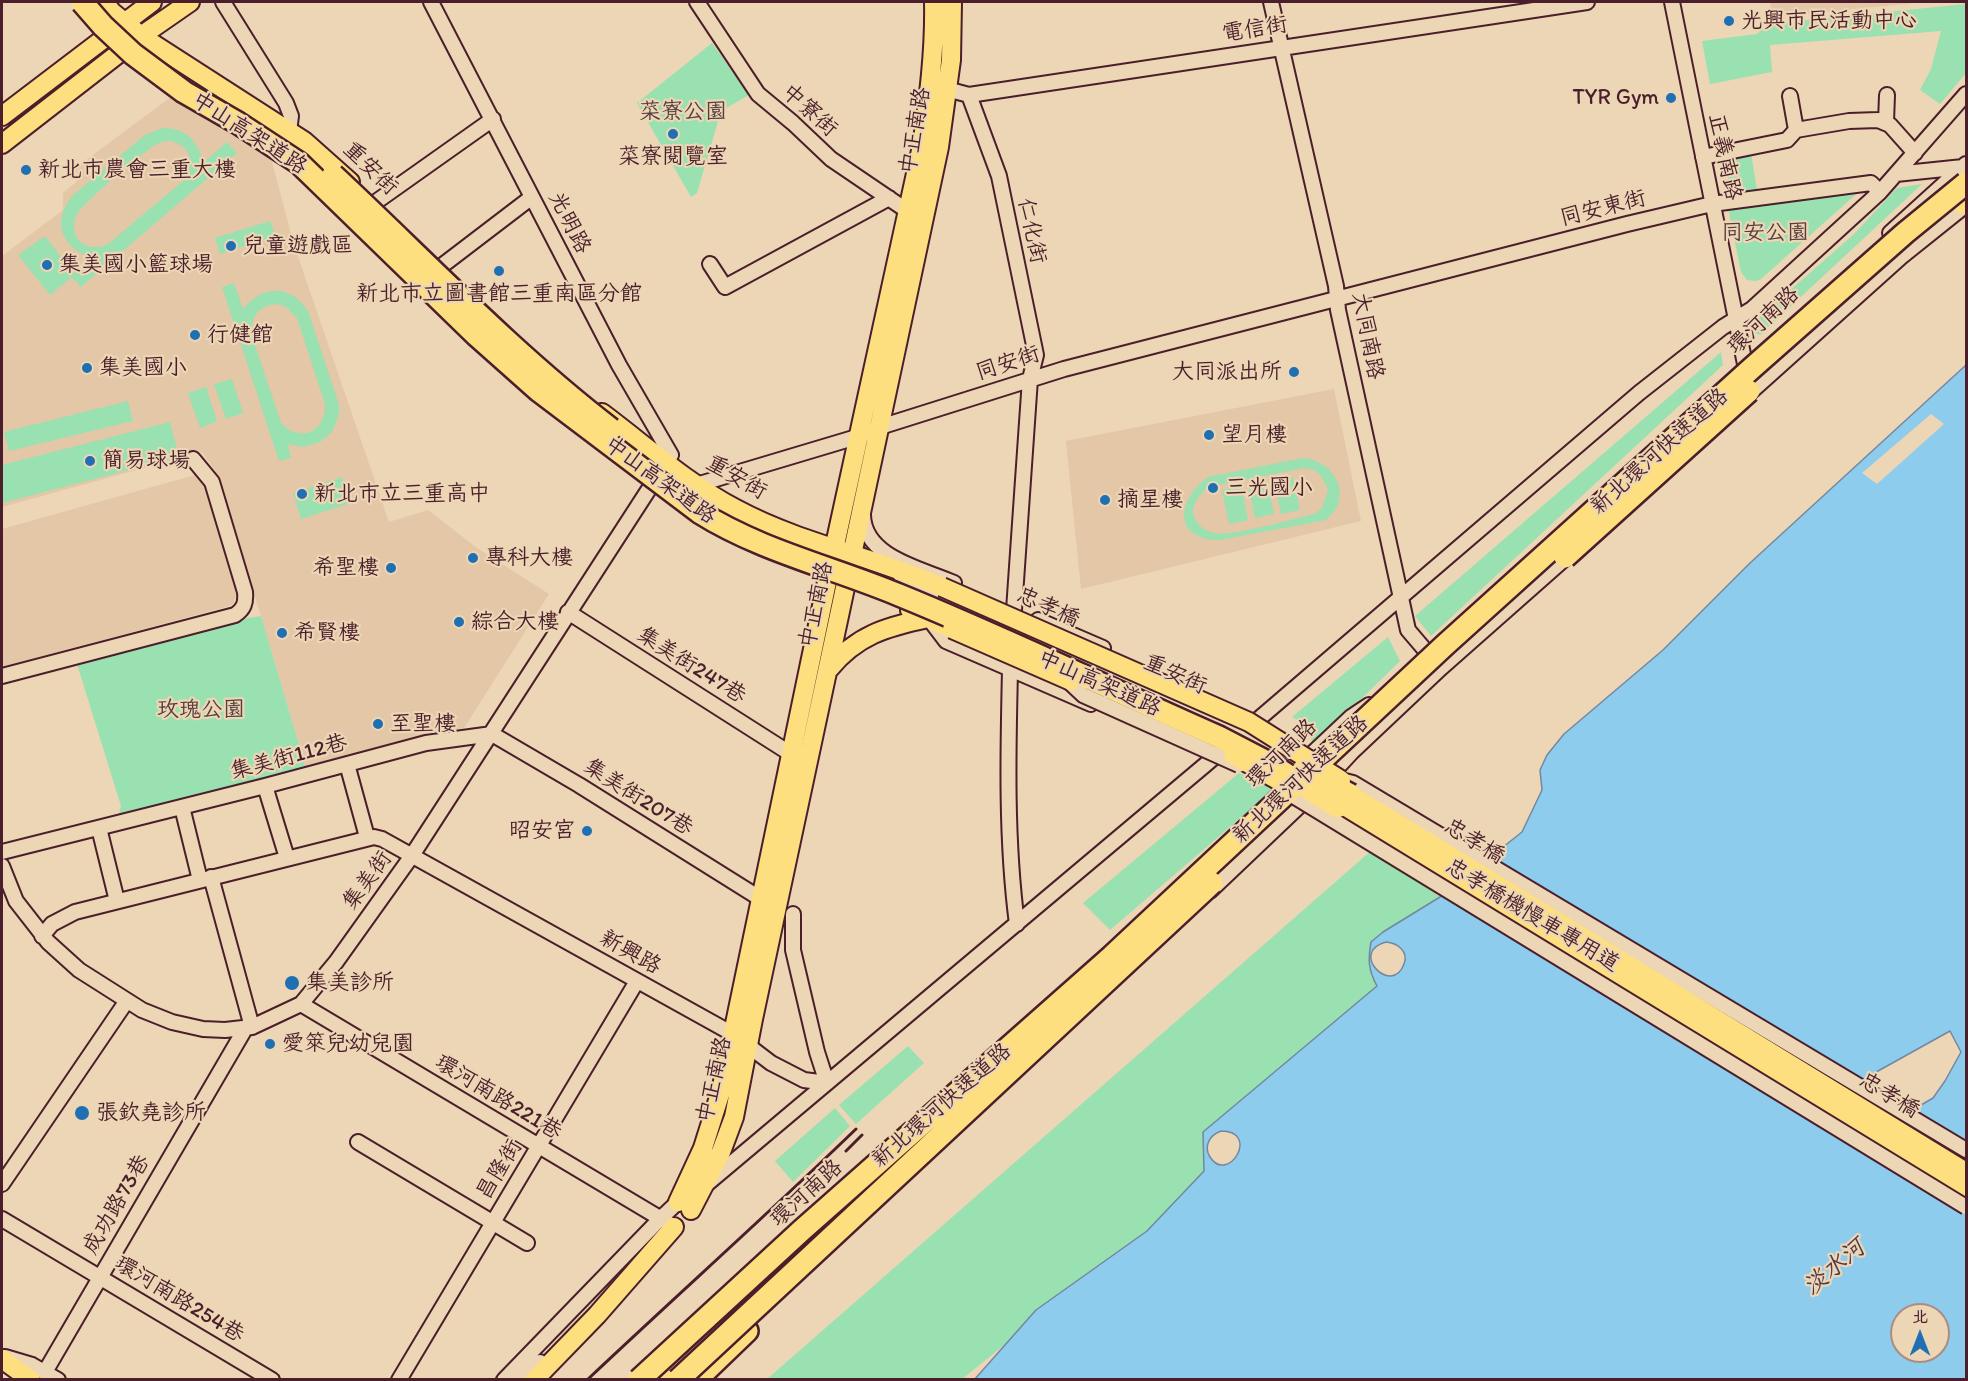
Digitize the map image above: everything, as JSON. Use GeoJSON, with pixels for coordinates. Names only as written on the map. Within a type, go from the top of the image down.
{"type":"FeatureCollection","features":[{"type":"Feature","properties":{"kind":"highway","name":"中山高架道路"},"geometry":{"type":"LineString","coordinates":[[81,2],[133,54],[184,92],[238,123],[299,164],[476,335],[539,391],[717,524],[759,544],[903,597],[1219,737],[1269,763],[1343,794]]}},
{"type":"Feature","properties":{"kind":"highway","name":"中山高架道路"},"geometry":{"type":"LineString","coordinates":[[102,2],[130,33],[160,57],[309,153],[485,323],[550,381],[706,500],[735,517],[777,536],[892,577],[1217,722],[1343,794]]}},
{"type":"Feature","properties":{"kind":"highway","name":"新北環河快速道路"},"geometry":{"type":"LineString","coordinates":[[680,1380],[1455,655],[1914,243],[1965,189]]}},
{"type":"Feature","properties":{"kind":"highway","name":"新北環河快速道路"},"geometry":{"type":"LineString","coordinates":[[639,1380],[811,1222],[1112,956],[1445,645],[1752,368],[1905,233],[1965,189]]}},
{"type":"Feature","properties":{"kind":"highway"},"geometry":{"type":"LineString","coordinates":[[659,1380],[1077,998],[1307,780],[1359,724],[1363,711]]}},
{"type":"Feature","properties":{"kind":"highway"},"geometry":{"type":"LineString","coordinates":[[696,1380],[747,1331],[807,1262]]}},
{"type":"Feature","properties":{"kind":"main road","name":"重安街"},"geometry":{"type":"LineString","coordinates":[[81,2],[135,65],[174,94],[274,154],[295,170],[467,338],[524,389],[651,486],[716,532],[780,561],[847,583],[928,618]]}},
{"type":"Feature","properties":{"kind":"main road","name":"重安街"},"geometry":{"type":"LineString","coordinates":[[102,2],[141,36],[315,149],[552,373],[696,485],[736,510],[761,521],[834,549],[884,559]]}},
{"type":"Feature","properties":{"kind":"main road"},"geometry":{"type":"LineString","coordinates":[[2,116],[152,2]]}},
{"type":"Feature","properties":{"kind":"main road"},"geometry":{"type":"LineString","coordinates":[[2,144],[141,36],[190,2]]}},
{"type":"Feature","properties":{"kind":"main road","name":"中正南路"},"geometry":{"type":"LineString","coordinates":[[934,2],[940,87]]}},
{"type":"Feature","properties":{"kind":"main road","name":"中正南路"},"geometry":{"type":"LineString","coordinates":[[685,1206],[705,1185],[734,1117],[880,427],[916,217],[922,146],[951,60],[952,2]]}},
{"type":"Feature","properties":{"kind":"main road","name":"中正南路"},"geometry":{"type":"LineString","coordinates":[[685,1206],[692,1175],[713,1120],[834,549],[860,436],[916,217]]}},
{"type":"Feature","properties":{"kind":"main road","name":"忠孝橋"},"geometry":{"type":"LineString","coordinates":[[884,559],[917,576],[1249,722],[1343,794],[1966,1192]]}},
{"type":"Feature","properties":{"kind":"main road"},"geometry":{"type":"LineString","coordinates":[[828,670],[841,654],[870,634],[888,627],[928,618]]}},
{"type":"Feature","properties":{"kind":"main road","name":"忠孝橋"},"geometry":{"type":"LineString","coordinates":[[928,618],[1227,752],[1302,794],[1343,794],[1966,1172]]}},
{"type":"Feature","properties":{"kind":"main road"},"geometry":{"type":"LineString","coordinates":[[534,1380],[597,1315],[667,1223]]}},
{"type":"Feature","properties":{"kind":"main road"},"geometry":{"type":"LineString","coordinates":[[2,1357],[38,1376]]}},
{"type":"Feature","properties":{"kind":"street"},"geometry":{"type":"LineString","coordinates":[[223,2],[286,104],[291,116],[289,131]]}},
{"type":"Feature","properties":{"kind":"street","name":"光明路"},"geometry":{"type":"LineString","coordinates":[[431,2],[620,365],[671,455],[666,462]]}},
{"type":"Feature","properties":{"kind":"street","name":"中寮街"},"geometry":{"type":"LineString","coordinates":[[698,2],[758,94],[831,159],[916,217]]}},
{"type":"Feature","properties":{"kind":"street","name":"大同南路"},"geometry":{"type":"LineString","coordinates":[[1271,2],[1336,286],[1338,310],[1408,630],[1441,668]]}},
{"type":"Feature","properties":{"kind":"street","name":"電信街"},"geometry":{"type":"LineString","coordinates":[[940,87],[969,95],[1587,2]]}},
{"type":"Feature","properties":{"kind":"street","name":"正義南路"},"geometry":{"type":"LineString","coordinates":[[1671,2],[1751,392]]}},
{"type":"Feature","properties":{"kind":"street","name":"環河南路"},"geometry":{"type":"LineString","coordinates":[[705,1185],[1017,924],[1639,393],[1736,318],[1752,309],[1880,192],[1966,94]]}},
{"type":"Feature","properties":{"kind":"street","name":"仁化街"},"geometry":{"type":"LineString","coordinates":[[969,95],[999,176],[1036,355],[1030,379],[1014,610]]}},
{"type":"Feature","properties":{"kind":"street"},"geometry":{"type":"LineString","coordinates":[[1886,122],[1887,95]]}},
{"type":"Feature","properties":{"kind":"street"},"geometry":{"type":"LineString","coordinates":[[1790,96],[1796,130]]}},
{"type":"Feature","properties":{"kind":"street"},"geometry":{"type":"LineString","coordinates":[[373,204],[493,119]]}},
{"type":"Feature","properties":{"kind":"street"},"geometry":{"type":"LineString","coordinates":[[1702,158],[1787,140],[1796,130],[1849,121],[1878,120],[1886,122],[1915,153]]}},
{"type":"Feature","properties":{"kind":"street"},"geometry":{"type":"LineString","coordinates":[[1896,174],[1965,189]]}},
{"type":"Feature","properties":{"kind":"street","name":"同安東街"},"geometry":{"type":"LineString","coordinates":[[1337,299],[1712,204],[1871,183],[1880,192]]}},
{"type":"Feature","properties":{"kind":"street"},"geometry":{"type":"LineString","coordinates":[[680,1380],[1056,1036],[1307,780],[1352,752],[1441,668],[1901,257],[1965,189]]}},
{"type":"Feature","properties":{"kind":"street","name":"環河南路"},"geometry":{"type":"LineString","coordinates":[[1363,711],[1427,651],[1592,510],[1746,366],[1965,189]]}},
{"type":"Feature","properties":{"kind":"street"},"geometry":{"type":"LineString","coordinates":[[411,283],[439,268],[532,197]]}},
{"type":"Feature","properties":{"kind":"street"},"geometry":{"type":"LineString","coordinates":[[710,264],[725,287],[889,198]]}},
{"type":"Feature","properties":{"kind":"street","name":"同安街"},"geometry":{"type":"LineString","coordinates":[[696,485],[860,436],[880,427],[1064,369],[1337,299]]}},
{"type":"Feature","properties":{"kind":"street"},"geometry":{"type":"LineString","coordinates":[[2,676],[235,615],[243,610],[246,601],[245,592],[212,482],[193,459]]}},
{"type":"Feature","properties":{"kind":"street","name":"集美街"},"geometry":{"type":"LineString","coordinates":[[2,866],[16,901],[42,936],[80,970],[126,1002],[142,1010],[172,1022],[203,1029],[249,1028],[301,1004],[336,962],[411,857],[666,462]]}},
{"type":"Feature","properties":{"kind":"street","name":"重安街"},"geometry":{"type":"LineString","coordinates":[[863,509],[863,520],[867,531],[884,559],[933,597],[1243,731],[1279,751],[1307,780]]}},
{"type":"Feature","properties":{"kind":"street","name":"重安街"},"geometry":{"type":"LineString","coordinates":[[884,559],[1076,636],[1238,711],[1243,731]]}},
{"type":"Feature","properties":{"kind":"street","name":"重安街"},"geometry":{"type":"LineString","coordinates":[[883,597],[912,603],[1229,744],[1271,767],[1307,780]]}},
{"type":"Feature","properties":{"kind":"street","name":"集美街247巷"},"geometry":{"type":"LineString","coordinates":[[568,612],[791,754]]}},
{"type":"Feature","properties":{"kind":"street","name":"重安街"},"geometry":{"type":"LineString","coordinates":[[928,618],[946,641],[1192,750],[1229,744]]}},
{"type":"Feature","properties":{"kind":"street"},"geometry":{"type":"LineString","coordinates":[[1010,669],[1012,884],[1017,924]]}},
{"type":"Feature","properties":{"kind":"street","name":"忠孝橋機慢車專用道"},"geometry":{"type":"LineString","coordinates":[[1066,679],[1083,695],[1221,756],[1316,808],[1966,1207]]}},
{"type":"Feature","properties":{"kind":"street"},"geometry":{"type":"LineString","coordinates":[[1147,729],[1169,679]]}},
{"type":"Feature","properties":{"kind":"street","name":"集美街112巷"},"geometry":{"type":"LineString","coordinates":[[2,852],[426,743],[492,734]]}},
{"type":"Feature","properties":{"kind":"street","name":"集美街207巷"},"geometry":{"type":"LineString","coordinates":[[492,734],[579,785],[761,899]]}},
{"type":"Feature","properties":{"kind":"street"},"geometry":{"type":"LineString","coordinates":[[42,936],[62,917],[75,912],[367,837],[347,764]]}},
{"type":"Feature","properties":{"kind":"street","name":"環河南路"},"geometry":{"type":"LineString","coordinates":[[631,1380],[1079,974],[1307,780]]}},
{"type":"Feature","properties":{"kind":"street","name":"忠孝橋機慢車專用道"},"geometry":{"type":"LineString","coordinates":[[1343,794],[1353,783],[1966,1150]]}},
{"type":"Feature","properties":{"kind":"street"},"geometry":{"type":"LineString","coordinates":[[265,786],[286,858]]}},
{"type":"Feature","properties":{"kind":"street"},"geometry":{"type":"LineString","coordinates":[[182,807],[249,1028]]}},
{"type":"Feature","properties":{"kind":"street"},"geometry":{"type":"LineString","coordinates":[[99,828],[117,901]]}},
{"type":"Feature","properties":{"kind":"street","name":"新興路"},"geometry":{"type":"LineString","coordinates":[[367,837],[382,839],[733,1034],[771,1063],[804,1080],[827,1083]]}},
{"type":"Feature","properties":{"kind":"street"},"geometry":{"type":"LineString","coordinates":[[793,914],[793,950],[817,1052],[827,1083]]}},
{"type":"Feature","properties":{"kind":"street","name":"昌隆街"},"geometry":{"type":"LineString","coordinates":[[399,1380],[637,981]]}},
{"type":"Feature","properties":{"kind":"street"},"geometry":{"type":"LineString","coordinates":[[2,1184],[126,1002]]}},
{"type":"Feature","properties":{"kind":"street","name":"環河南路221巷"},"geometry":{"type":"LineString","coordinates":[[301,1004],[667,1223]]}},
{"type":"Feature","properties":{"kind":"street","name":"成功路73巷"},"geometry":{"type":"LineString","coordinates":[[38,1376],[249,1028]]}},
{"type":"Feature","properties":{"kind":"street"},"geometry":{"type":"LineString","coordinates":[[358,1142],[527,1243]]}},
{"type":"Feature","properties":{"kind":"street"},"geometry":{"type":"LineString","coordinates":[[504,1380],[685,1206]]}},
{"type":"Feature","properties":{"kind":"street","name":"環河南路254巷"},"geometry":{"type":"LineString","coordinates":[[2,1220],[272,1380]]}},
{"type":"Feature","properties":{"kind":"street"},"geometry":{"type":"LineString","coordinates":[[522,1380],[642,1257],[667,1223]]}},
{"type":"Feature","properties":{"kind":"street"},"geometry":{"type":"LineString","coordinates":[[38,1376],[58,1380]]}},
{"type":"Feature","properties":{"kind":"shaded area"},"geometry":{"type":"Polygon","coordinates":[[[1770,2],[1926,2],[1773,17],[1770,2]]]}},
{"type":"Feature","properties":{"kind":"shaded area"},"geometry":{"type":"Polygon","coordinates":[[[171,97],[250,143],[266,154],[272,162],[294,245],[389,522],[428,510],[477,548],[549,594],[464,728],[306,769],[220,478],[202,452],[2,507],[2,256],[63,210],[63,193],[81,178],[74,169],[171,97]]]}},
{"type":"Feature","properties":{"kind":"shaded area","name":"三光國小"},"geometry":{"type":"Polygon","coordinates":[[[1334,389],[1361,521],[1081,589],[1066,441],[1334,389]]]}},
{"type":"Feature","properties":{"kind":"shaded area"},"geometry":{"type":"Polygon","coordinates":[[[195,475],[206,487],[237,593],[233,604],[2,667],[2,529],[195,475]]]}},
{"type":"Feature","properties":{"kind":"green space"},"geometry":{"type":"Polygon","coordinates":[[[1966,4],[1966,73],[1940,104],[1920,90],[1931,69],[1941,31],[1770,45],[1772,72],[1710,84],[1702,41],[1757,34],[1767,24],[1966,4]]]}},
{"type":"Feature","properties":{"kind":"green space","name":"菜寮公園"},"geometry":{"type":"Polygon","coordinates":[[[712,43],[749,95],[721,111],[697,193],[691,197],[637,103],[712,43]]]}},
{"type":"Feature","properties":{"kind":"green space"},"geometry":{"type":"Polygon","coordinates":[[[162,128],[178,130],[194,142],[203,163],[227,142],[237,153],[81,287],[72,277],[50,295],[18,255],[45,236],[73,273],[92,258],[73,247],[63,233],[62,216],[66,206],[72,196],[145,135],[162,128]],[[168,141],[157,144],[90,199],[75,218],[74,230],[79,240],[91,247],[108,244],[183,181],[191,162],[187,151],[177,143],[168,141]]]}},
{"type":"Feature","properties":{"kind":"green space"},"geometry":{"type":"Polygon","coordinates":[[[1751,153],[1757,190],[1731,194],[1724,158],[1751,153]]]}},
{"type":"Feature","properties":{"kind":"green space"},"geometry":{"type":"Polygon","coordinates":[[[1922,184],[1760,335],[1752,331],[1753,323],[1854,234],[1897,188],[1922,184]]]}},
{"type":"Feature","properties":{"kind":"green space","name":"同安公園"},"geometry":{"type":"Polygon","coordinates":[[[1863,188],[1761,279],[1747,280],[1741,272],[1728,208],[1863,188]]]}},
{"type":"Feature","properties":{"kind":"green space","name":"兒童遊戲區"},"geometry":{"type":"Polygon","coordinates":[[[270,221],[276,236],[220,254],[215,238],[270,221]]]}},
{"type":"Feature","properties":{"kind":"green space"},"geometry":{"type":"Polygon","coordinates":[[[234,283],[243,309],[259,295],[276,291],[293,296],[308,311],[339,405],[339,415],[332,432],[320,442],[303,447],[288,444],[291,458],[279,461],[222,287],[234,283]],[[273,304],[259,311],[254,318],[251,333],[281,423],[296,433],[304,433],[317,427],[324,413],[325,404],[297,318],[285,306],[273,304]]]}},
{"type":"Feature","properties":{"kind":"green space"},"geometry":{"type":"Polygon","coordinates":[[[1721,352],[1723,365],[1431,636],[1415,616],[1721,352]]]}},
{"type":"Feature","properties":{"kind":"green space"},"geometry":{"type":"Polygon","coordinates":[[[232,379],[243,413],[226,419],[214,384],[232,379]]]}},
{"type":"Feature","properties":{"kind":"green space"},"geometry":{"type":"Polygon","coordinates":[[[206,387],[217,421],[200,428],[188,393],[206,387]]]}},
{"type":"Feature","properties":{"kind":"green space"},"geometry":{"type":"Polygon","coordinates":[[[128,401],[133,421],[9,451],[4,432],[128,401]]]}},
{"type":"Feature","properties":{"kind":"green space","name":"簡易球場"},"geometry":{"type":"Polygon","coordinates":[[[170,422],[179,457],[2,503],[2,465],[170,422]]]}},
{"type":"Feature","properties":{"kind":"green space"},"geometry":{"type":"Polygon","coordinates":[[[1303,458],[1312,459],[1333,474],[1338,482],[1339,500],[1336,509],[1326,520],[1220,540],[1205,538],[1194,533],[1187,526],[1184,517],[1185,507],[1190,497],[1197,486],[1208,477],[1303,458]],[[1304,468],[1208,487],[1194,506],[1195,519],[1205,530],[1222,534],[1314,514],[1322,508],[1328,490],[1320,474],[1304,468]]]}},
{"type":"Feature","properties":{"kind":"green space"},"geometry":{"type":"Polygon","coordinates":[[[342,477],[351,503],[301,519],[293,493],[342,477]]]}},
{"type":"Feature","properties":{"kind":"green space"},"geometry":{"type":"Polygon","coordinates":[[[1293,477],[1300,510],[1281,514],[1274,481],[1293,477]]]}},
{"type":"Feature","properties":{"kind":"green space"},"geometry":{"type":"Polygon","coordinates":[[[1267,481],[1274,514],[1255,518],[1248,484],[1267,481]]]}},
{"type":"Feature","properties":{"kind":"green space"},"geometry":{"type":"Polygon","coordinates":[[[1241,486],[1248,520],[1229,524],[1222,490],[1241,486]]]}},
{"type":"Feature","properties":{"kind":"green space","name":"玫瑰公園"},"geometry":{"type":"Polygon","coordinates":[[[261,616],[306,769],[119,814],[121,806],[77,664],[186,628],[261,616]]]}},
{"type":"Feature","properties":{"kind":"green space"},"geometry":{"type":"Polygon","coordinates":[[[1388,637],[1400,661],[1313,746],[1308,726],[1292,717],[1388,637]]]}},
{"type":"Feature","properties":{"kind":"green space"},"geometry":{"type":"Polygon","coordinates":[[[1239,773],[1274,789],[1110,930],[1083,903],[1239,773]]]}},
{"type":"Feature","properties":{"kind":"green space"},"geometry":{"type":"Polygon","coordinates":[[[1372,850],[1440,897],[1383,932],[1371,942],[1371,976],[1377,986],[1203,1132],[1205,1171],[1179,1205],[962,1379],[766,1380],[1372,850]]]}},
{"type":"Feature","properties":{"kind":"green space"},"geometry":{"type":"Polygon","coordinates":[[[908,1046],[924,1063],[856,1124],[839,1105],[908,1046]]]}},
{"type":"Feature","properties":{"kind":"green space"},"geometry":{"type":"Polygon","coordinates":[[[835,1108],[850,1126],[793,1182],[775,1161],[835,1108]]]}},
{"type":"Feature","properties":{"kind":"water","name":"淡水河"},"geometry":{"type":"Polygon","coordinates":[[[1966,365],[1966,1379],[974,1380],[1036,1310],[1147,1231],[1204,1171],[1203,1132],[1377,986],[1370,964],[1371,942],[1383,932],[1440,897],[1522,832],[1542,790],[1540,770],[1547,755],[1564,734],[1663,650],[1750,563],[1966,365]],[[1386,942],[1375,947],[1371,954],[1372,962],[1376,969],[1391,976],[1398,973],[1404,964],[1405,955],[1401,948],[1386,942]],[[1950,1031],[1869,1076],[1872,1134],[1933,1098],[1961,1052],[1950,1031]],[[1221,1131],[1211,1138],[1207,1149],[1210,1157],[1217,1164],[1225,1165],[1232,1161],[1240,1147],[1239,1139],[1233,1133],[1221,1131]]]}},
{"type":"Feature","properties":{"kind":"pier"},"geometry":{"type":"Polygon","coordinates":[[[1931,414],[1944,424],[1877,484],[1862,473],[1931,414]]]}},
{"type":"Feature","properties":{"kind":"railway"},"geometry":{"type":"LineString","coordinates":[[587,1380],[856,1129]]}},
{"type":"Feature","properties":{"kind":"railway"},"geometry":{"type":"LineString","coordinates":[[846,1151],[862,1135]]}},
{"type":"Feature","properties":{"kind":"place","name":"光興市民活動中心"},"geometry":{"type":"Point","coordinates":[1729,21]}},
{"type":"Feature","properties":{"kind":"place","name":"TYR Gym"},"geometry":{"type":"Point","coordinates":[1671,98]}},
{"type":"Feature","properties":{"kind":"place","name":"菜寮閱覽室"},"geometry":{"type":"Point","coordinates":[673,134]}},
{"type":"Feature","properties":{"kind":"place","name":"新北市農會三重大樓"},"geometry":{"type":"Point","coordinates":[26,170]}},
{"type":"Feature","properties":{"kind":"place","name":"兒童遊戲區"},"geometry":{"type":"Point","coordinates":[231,246]}},
{"type":"Feature","properties":{"kind":"place","name":"集美國小籃球場"},"geometry":{"type":"Point","coordinates":[47,265]}},
{"type":"Feature","properties":{"kind":"place","name":"新北市立圖書館三重南區分館"},"geometry":{"type":"Point","coordinates":[499,271]}},
{"type":"Feature","properties":{"kind":"place","name":"行健館"},"geometry":{"type":"Point","coordinates":[195,335]}},
{"type":"Feature","properties":{"kind":"place","name":"集美國小"},"geometry":{"type":"Point","coordinates":[87,368]}},
{"type":"Feature","properties":{"kind":"place","name":"大同派出所"},"geometry":{"type":"Point","coordinates":[1294,372]}},
{"type":"Feature","properties":{"kind":"place","name":"望月樓"},"geometry":{"type":"Point","coordinates":[1209,435]}},
{"type":"Feature","properties":{"kind":"place","name":"簡易球場"},"geometry":{"type":"Point","coordinates":[90,461]}},
{"type":"Feature","properties":{"kind":"place","name":"三光國小"},"geometry":{"type":"Point","coordinates":[1213,488]}},
{"type":"Feature","properties":{"kind":"place","name":"新北市立三重高中"},"geometry":{"type":"Point","coordinates":[302,494]}},
{"type":"Feature","properties":{"kind":"place","name":"摘星樓"},"geometry":{"type":"Point","coordinates":[1105,500]}},
{"type":"Feature","properties":{"kind":"place","name":"專科大樓"},"geometry":{"type":"Point","coordinates":[473,558]}},
{"type":"Feature","properties":{"kind":"place","name":"希聖樓"},"geometry":{"type":"Point","coordinates":[391,568]}},
{"type":"Feature","properties":{"kind":"place","name":"綜合大樓"},"geometry":{"type":"Point","coordinates":[459,622]}},
{"type":"Feature","properties":{"kind":"place","name":"希賢樓"},"geometry":{"type":"Point","coordinates":[282,633]}},
{"type":"Feature","properties":{"kind":"place","name":"至聖樓"},"geometry":{"type":"Point","coordinates":[378,724]}},
{"type":"Feature","properties":{"kind":"place","name":"昭安宮"},"geometry":{"type":"Point","coordinates":[587,831]}},
{"type":"Feature","properties":{"kind":"place","name":"集美診所"},"geometry":{"type":"Point","coordinates":[292,983]}},
{"type":"Feature","properties":{"kind":"place","name":"愛箂兒幼兒園"},"geometry":{"type":"Point","coordinates":[270,1044]}},
{"type":"Feature","properties":{"kind":"place","name":"張欽堯診所"},"geometry":{"type":"Point","coordinates":[82,1113]}}]}
